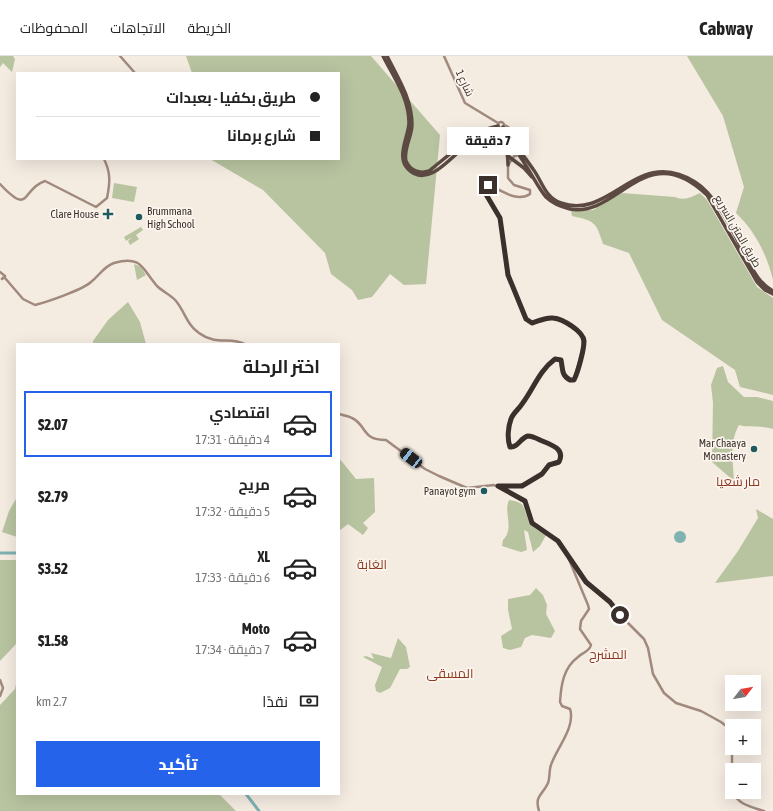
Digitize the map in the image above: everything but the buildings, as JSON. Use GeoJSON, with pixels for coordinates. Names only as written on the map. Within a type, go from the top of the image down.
{"type":"FeatureCollection","features":[{"type":"Feature","properties":{"kind":"highway"},"geometry":{"type":"LineString","coordinates":[[383,56],[402,92],[407,105],[408,129],[403,158],[407,168],[412,172],[422,175],[431,174],[482,134],[490,134],[504,144],[508,156],[508,165]]}},
{"type":"Feature","properties":{"kind":"highway"},"geometry":{"type":"LineString","coordinates":[[386,56],[410,104],[412,129],[405,156],[411,168],[424,172],[432,170],[479,132],[498,124]]}},
{"type":"Feature","properties":{"kind":"highway"},"geometry":{"type":"LineString","coordinates":[[504,126],[513,145]]}},
{"type":"Feature","properties":{"kind":"highway","name":"طريق المتن السريع"},"geometry":{"type":"LineString","coordinates":[[479,132],[487,131],[498,133],[513,145],[534,169],[548,195],[559,204]]}},
{"type":"Feature","properties":{"kind":"highway","name":"طريق المتن السريع"},"geometry":{"type":"LineString","coordinates":[[490,134],[498,136],[508,143],[528,167],[545,196],[559,204],[579,210],[595,207],[634,182],[652,175],[670,175],[689,181],[711,200],[757,282],[765,290],[773,294]]}},
{"type":"Feature","properties":{"kind":"highway"},"geometry":{"type":"LineString","coordinates":[[508,156],[514,157],[536,180]]}},
{"type":"Feature","properties":{"kind":"highway","name":"طريق المتن السريع"},"geometry":{"type":"LineString","coordinates":[[566,206],[578,207],[594,203],[631,180],[648,174],[669,172],[684,176],[696,182],[712,198],[758,279],[773,291]]}},
{"type":"Feature","properties":{"kind":"street"},"geometry":{"type":"LineString","coordinates":[[120,56],[134,72]]}},
{"type":"Feature","properties":{"kind":"street","name":"شارع 1"},"geometry":{"type":"LineString","coordinates":[[444,56],[465,103],[498,124]]}},
{"type":"Feature","properties":{"kind":"street"},"geometry":{"type":"LineString","coordinates":[[498,124],[502,121],[504,126]]}},
{"type":"Feature","properties":{"kind":"street"},"geometry":{"type":"LineString","coordinates":[[340,414],[353,418],[370,437],[378,440],[386,440],[429,472],[470,488],[489,484],[498,486],[522,486],[542,474],[549,465],[559,462],[560,453],[553,444],[532,436],[525,437],[515,446],[510,447],[508,439],[510,421],[513,415],[523,403],[540,373],[555,359],[561,360],[562,371],[565,377],[570,380],[574,380],[584,341],[581,333],[555,318],[547,318],[530,323],[524,315],[508,275],[500,218],[484,190],[489,185],[504,194],[526,197],[530,194],[530,190],[514,185],[510,182],[507,174],[508,165],[514,157],[522,151],[524,145],[514,132],[498,124]]}},
{"type":"Feature","properties":{"kind":"street"},"geometry":{"type":"LineString","coordinates":[[0,184],[14,199],[18,200],[25,198],[38,184],[45,181],[96,207],[107,198],[111,175],[104,160]]}},
{"type":"Feature","properties":{"kind":"street"},"geometry":{"type":"LineString","coordinates":[[1,274],[2,279],[28,303],[35,305],[90,283],[108,266],[119,262],[134,261],[141,264],[158,287],[176,301],[185,318],[196,331],[214,341],[237,341],[242,343]]}},
{"type":"Feature","properties":{"kind":"street"},"geometry":{"type":"LineString","coordinates":[[498,486],[525,501],[532,523],[556,539],[590,586],[610,602],[644,639],[648,648],[655,677],[668,696],[676,703],[708,714],[730,729],[732,737],[732,763]]}},
{"type":"Feature","properties":{"kind":"street"},"geometry":{"type":"LineString","coordinates":[[538,811],[538,798],[548,783],[550,766],[565,738],[570,714],[570,709],[562,706],[560,702],[563,677],[574,660],[588,651],[591,645],[580,629],[581,621],[588,607],[568,556]]}},
{"type":"Feature","properties":{"kind":"street"},"geometry":{"type":"LineString","coordinates":[[0,680],[3,688],[0,696]]}},
{"type":"Feature","properties":{"kind":"street"},"geometry":{"type":"LineString","coordinates":[[737,799],[742,803],[764,811]]}},
{"type":"Feature","properties":{"kind":"green space"},"geometry":{"type":"Polygon","coordinates":[[[0,56],[13,56],[15,59],[12,72],[3,63],[0,67],[0,56]]]}},
{"type":"Feature","properties":{"kind":"green space"},"geometry":{"type":"Polygon","coordinates":[[[186,56],[371,56],[440,135],[426,284],[404,285],[390,274],[372,297],[358,300],[352,290],[331,274],[325,253],[263,190],[212,160],[340,160],[340,72],[192,72],[186,56]]]}},
{"type":"Feature","properties":{"kind":"green space"},"geometry":{"type":"Polygon","coordinates":[[[687,56],[773,56],[773,280],[764,253],[749,228],[736,213],[744,187],[723,116],[687,56]]]}},
{"type":"Feature","properties":{"kind":"green space"},"geometry":{"type":"Polygon","coordinates":[[[114,183],[137,187],[134,202],[112,198],[114,183]]]}},
{"type":"Feature","properties":{"kind":"green space"},"geometry":{"type":"Polygon","coordinates":[[[622,193],[685,199],[700,193],[707,200],[757,287],[773,298],[773,395],[740,387],[735,370],[662,320],[629,253],[603,244],[594,224],[586,219],[572,216],[571,211],[593,210],[622,193]]]}},
{"type":"Feature","properties":{"kind":"green space"},"geometry":{"type":"Polygon","coordinates":[[[141,227],[143,230],[136,235],[139,239],[130,245],[128,241],[132,237],[126,241],[124,237],[141,227]]]}},
{"type":"Feature","properties":{"kind":"green space"},"geometry":{"type":"Polygon","coordinates":[[[134,264],[141,267],[146,275],[137,280],[134,264]]]}},
{"type":"Feature","properties":{"kind":"green space"},"geometry":{"type":"Polygon","coordinates":[[[128,302],[140,322],[146,343],[93,343],[108,320],[128,302]]]}},
{"type":"Feature","properties":{"kind":"green space"},"geometry":{"type":"Polygon","coordinates":[[[723,366],[728,382],[744,397],[757,397],[773,401],[773,429],[739,425],[733,446],[734,481],[712,462],[713,403],[711,385],[717,368],[723,366]]]}},
{"type":"Feature","properties":{"kind":"green space"},"geometry":{"type":"Polygon","coordinates":[[[340,459],[356,479],[374,478],[375,512],[363,523],[368,528],[363,535],[348,524],[340,530],[340,459]]]}},
{"type":"Feature","properties":{"kind":"green space"},"geometry":{"type":"Polygon","coordinates":[[[16,499],[16,537],[2,532],[9,511],[16,499]]]}},
{"type":"Feature","properties":{"kind":"green space"},"geometry":{"type":"Polygon","coordinates":[[[509,500],[519,502],[523,506],[532,526],[546,535],[540,546],[533,552],[528,532],[524,530],[527,550],[521,552],[502,546],[509,525],[507,510],[509,500]]]}},
{"type":"Feature","properties":{"kind":"green space"},"geometry":{"type":"Polygon","coordinates":[[[756,509],[773,519],[773,576],[715,583],[738,551],[758,518],[756,509]]]}},
{"type":"Feature","properties":{"kind":"green space"},"geometry":{"type":"Polygon","coordinates":[[[0,560],[16,560],[16,644],[0,661],[0,560]]]}},
{"type":"Feature","properties":{"kind":"green space"},"geometry":{"type":"Polygon","coordinates":[[[536,588],[543,595],[547,605],[546,614],[555,631],[551,638],[532,635],[525,638],[521,647],[510,650],[503,648],[501,636],[512,629],[508,610],[508,599],[530,595],[536,588]]]}},
{"type":"Feature","properties":{"kind":"green space"},"geometry":{"type":"Polygon","coordinates":[[[398,638],[406,647],[410,667],[407,669],[400,669],[390,688],[380,693],[376,691],[375,685],[382,667],[363,657],[366,656],[374,659],[371,653],[391,658],[398,638]]]}},
{"type":"Feature","properties":{"kind":"green space"},"geometry":{"type":"Polygon","coordinates":[[[16,684],[16,795],[220,795],[236,811],[0,811],[0,705],[15,689],[16,684]]]}},
{"type":"Feature","properties":{"kind":"water"},"geometry":{"type":"Polygon","coordinates":[[[678,531],[682,531],[686,537],[682,543],[678,543],[674,539],[674,535],[678,531]]]}},
{"type":"Feature","properties":{"kind":"waterway"},"geometry":{"type":"LineString","coordinates":[[0,553],[16,553]]}},
{"type":"Feature","properties":{"kind":"waterway"},"geometry":{"type":"LineString","coordinates":[[247,795],[259,811]]}},
{"type":"Feature","properties":{"kind":"place","name":"Clare House"},"geometry":{"type":"Point","coordinates":[108,214]}},
{"type":"Feature","properties":{"kind":"place","name":"Brummana High School"},"geometry":{"type":"Point","coordinates":[139,217]}},
{"type":"Feature","properties":{"kind":"place","name":"Mar Chaaya Monastery"},"geometry":{"type":"Point","coordinates":[754,449]}},
{"type":"Feature","properties":{"kind":"place","name":"Panayot gym"},"geometry":{"type":"Point","coordinates":[484,491]}},
{"type":"Feature","properties":{"kind":"district","name":"مار شعيا"},"geometry":{"type":"Point","coordinates":[738,481]}},
{"type":"Feature","properties":{"kind":"district","name":"الغابة"},"geometry":{"type":"Point","coordinates":[372,564]}},
{"type":"Feature","properties":{"kind":"district","name":"المشرح"},"geometry":{"type":"Point","coordinates":[608,654]}},
{"type":"Feature","properties":{"kind":"district","name":"المسقى"},"geometry":{"type":"Point","coordinates":[450,673]}},
{"type":"Feature","properties":{"kind":"route"},"geometry":{"type":"LineString","coordinates":[[488,185],[484,188],[484,191],[498,212],[504,235],[506,269],[526,319],[532,323],[547,318],[555,318],[581,333],[584,341],[577,374],[574,380],[567,379],[565,377],[562,371],[562,362],[560,358],[555,359],[542,370],[523,403],[510,421],[508,439],[510,447],[512,448],[517,445],[525,437],[532,436],[553,444],[560,453],[561,459],[556,464],[549,465],[546,471],[522,486],[498,486],[508,490],[528,504],[532,523],[558,541],[586,582],[610,602],[620,615]]}}]}
